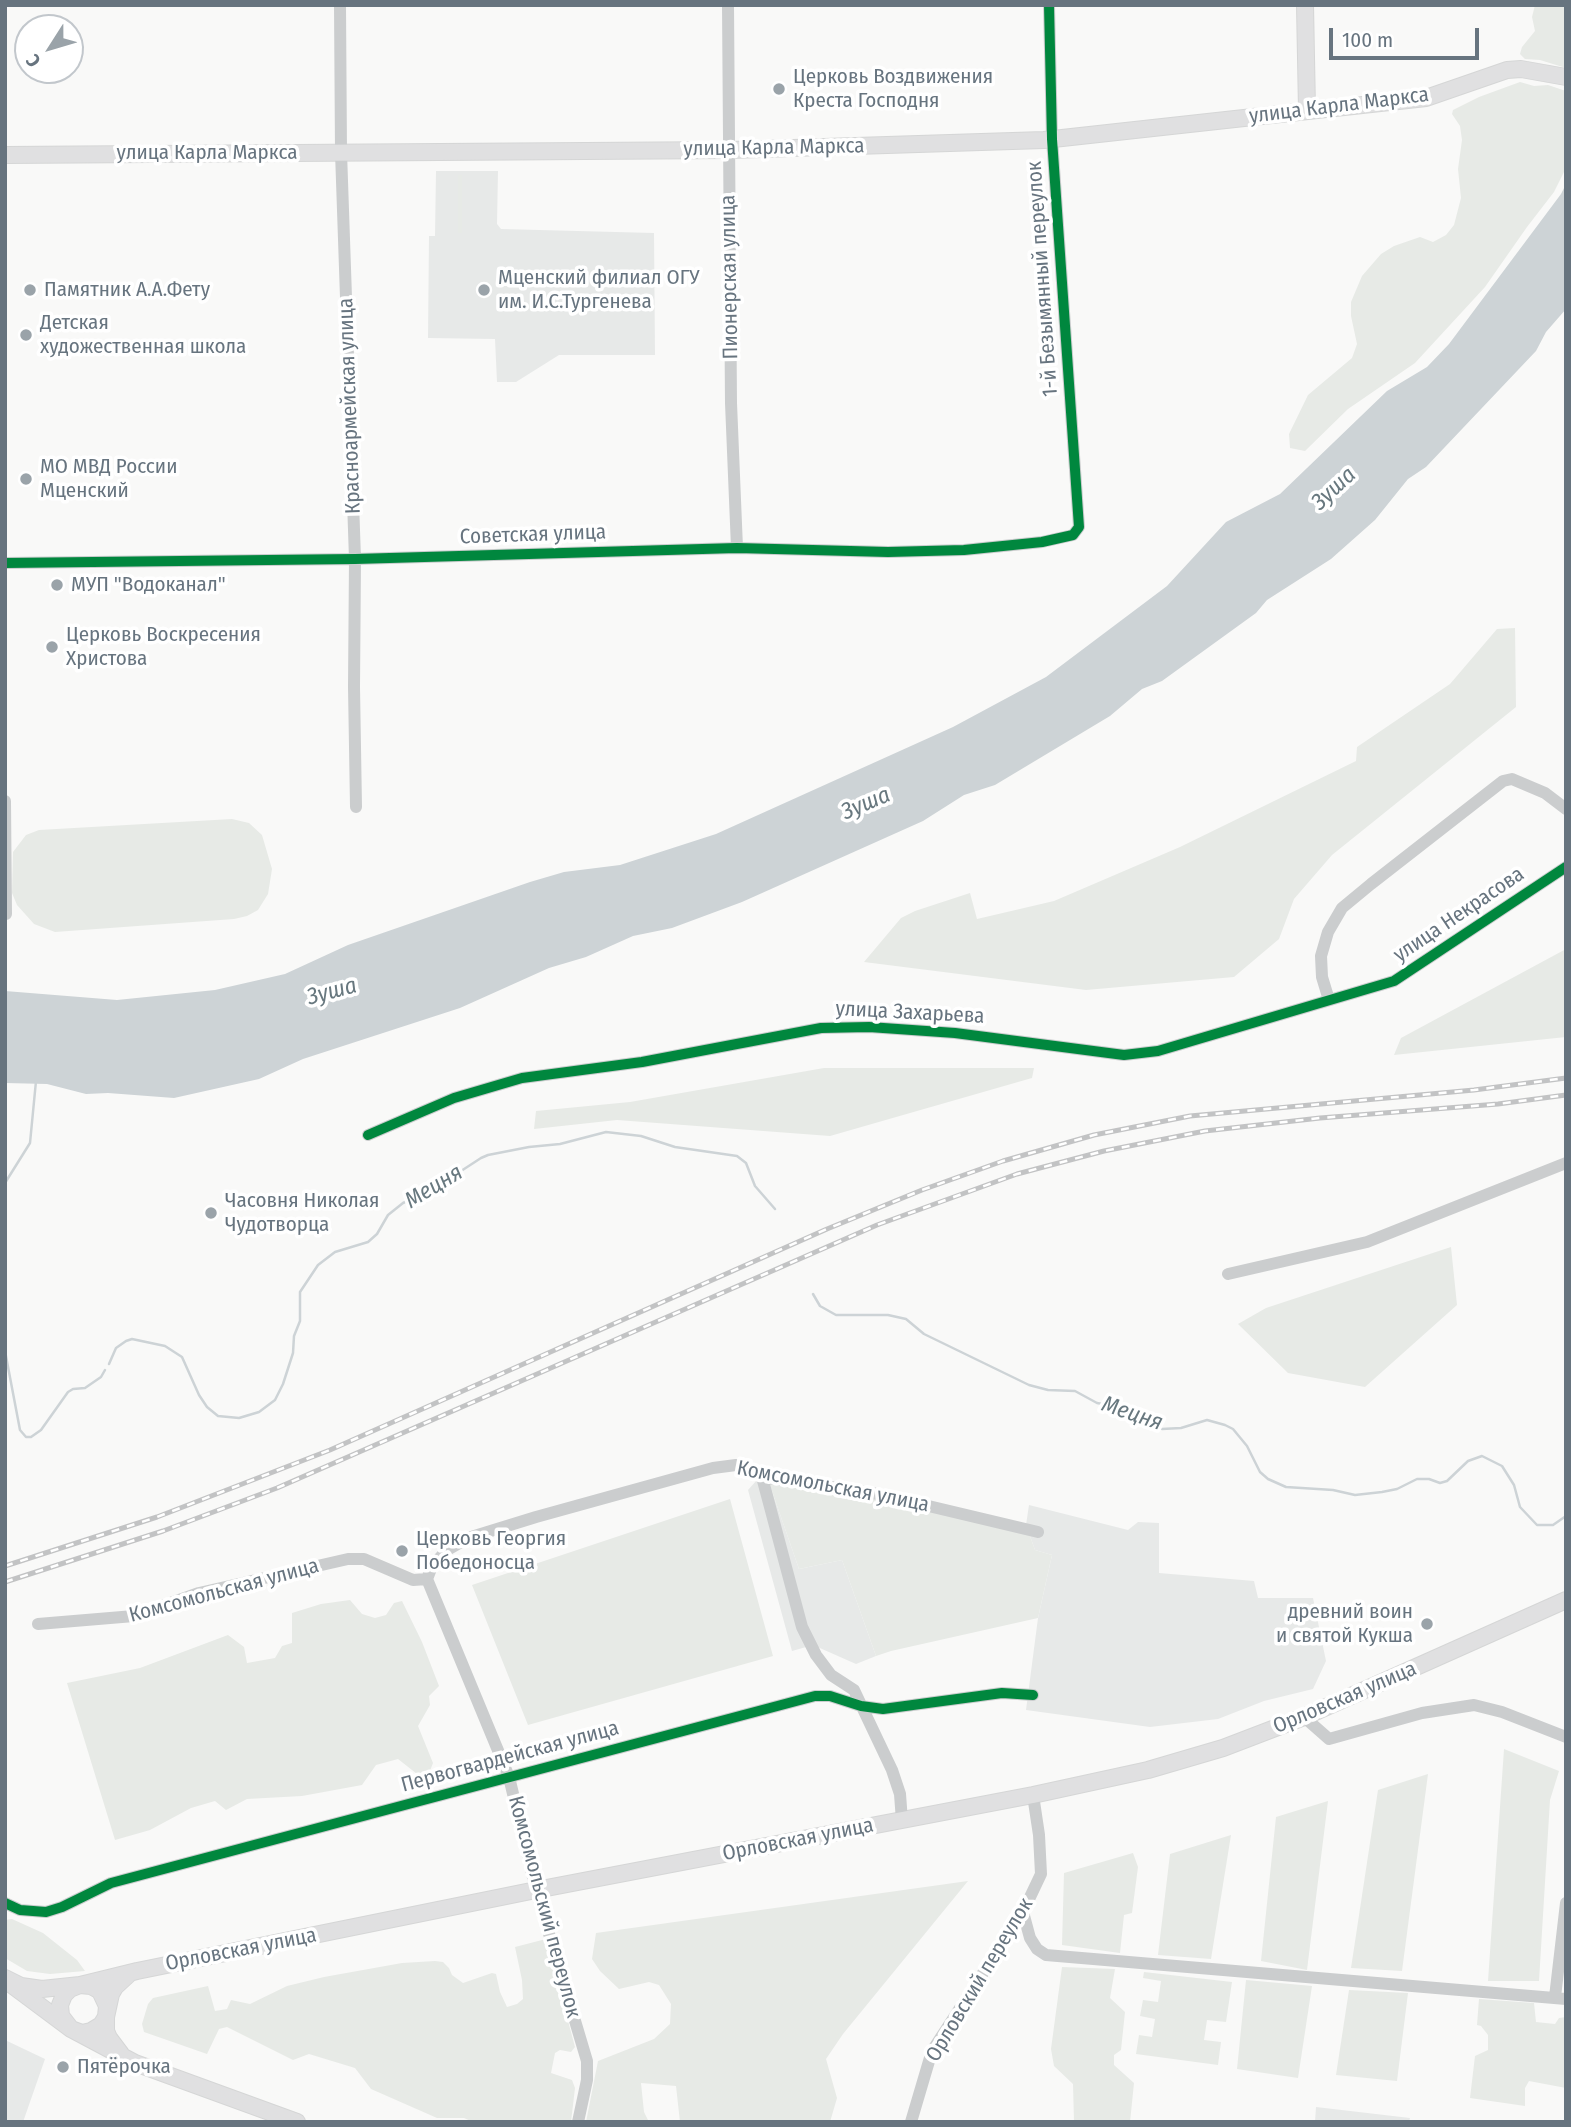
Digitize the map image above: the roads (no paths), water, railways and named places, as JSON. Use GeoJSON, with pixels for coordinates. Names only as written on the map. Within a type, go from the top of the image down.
{"type":"FeatureCollection","features":[{"type":"Feature","properties":{"kind":"main road"},"geometry":{"type":"LineString","coordinates":[[1305,5],[1307,110]]}},
{"type":"Feature","properties":{"kind":"main road","name":"улица Карла Маркса"},"geometry":{"type":"LineString","coordinates":[[5,155],[730,150],[1052,139],[1426,98],[1507,70],[1536,70],[1566,77]]}},
{"type":"Feature","properties":{"kind":"main road","name":"Орловская улица"},"geometry":{"type":"LineString","coordinates":[[5,1979],[21,1986],[42,1989],[80,1985],[536,1890],[902,1821],[1147,1770],[1223,1748],[1304,1717],[1566,1600]]}},
{"type":"Feature","properties":{"kind":"main road"},"geometry":{"type":"LineString","coordinates":[[133,1972],[119,1981],[106,2017],[101,2025],[91,2031],[82,2033],[71,2029],[61,2016],[60,2005],[64,1995],[80,1985],[91,1986],[100,1991],[107,2006],[106,2017],[106,2031],[120,2053],[135,2063]]}},
{"type":"Feature","properties":{"kind":"main road"},"geometry":{"type":"LineString","coordinates":[[5,1979],[71,2029],[135,2063],[297,2122]]}},
{"type":"Feature","properties":{"kind":"street","name":"Красноармейская улица"},"geometry":{"type":"LineString","coordinates":[[340,5],[341,152],[355,559],[356,807]]}},
{"type":"Feature","properties":{"kind":"street","name":"Пионерская улица"},"geometry":{"type":"LineString","coordinates":[[728,5],[731,403],[737,548]]}},
{"type":"Feature","properties":{"kind":"street","name":"1-й Безымянный переулок"},"geometry":{"type":"LineString","coordinates":[[1049,5],[1052,139],[1079,527],[1073,535],[1060,539]]}},
{"type":"Feature","properties":{"kind":"street","name":"Советская улица"},"geometry":{"type":"LineString","coordinates":[[5,563],[355,559],[737,548],[888,552],[964,550],[1060,539]]}},
{"type":"Feature","properties":{"kind":"street"},"geometry":{"type":"LineString","coordinates":[[1329,1000],[1322,977],[1321,956],[1328,932],[1342,908],[1371,884],[1503,781],[1512,779],[1545,793],[1566,809]]}},
{"type":"Feature","properties":{"kind":"street"},"geometry":{"type":"LineString","coordinates":[[5,801],[6,914]]}},
{"type":"Feature","properties":{"kind":"street","name":"улица Некрасова"},"geometry":{"type":"LineString","coordinates":[[1329,1000],[1394,981],[1566,867]]}},
{"type":"Feature","properties":{"kind":"street","name":"улица Захарьева"},"geometry":{"type":"LineString","coordinates":[[368,1135],[454,1098],[522,1078],[642,1062],[770,1035],[821,1028],[869,1027],[954,1033],[1124,1055],[1142,1054],[1329,1000]]}},
{"type":"Feature","properties":{"kind":"street"},"geometry":{"type":"LineString","coordinates":[[1228,1273],[1367,1242],[1566,1163]]}},
{"type":"Feature","properties":{"kind":"street","name":"Комсомольская улица"},"geometry":{"type":"LineString","coordinates":[[38,1624],[134,1616],[199,1593],[348,1559],[364,1559],[413,1580],[427,1579],[432,1566],[447,1550],[468,1538],[713,1468],[736,1465],[752,1469],[762,1477],[878,1494],[1038,1532]]}},
{"type":"Feature","properties":{"kind":"street"},"geometry":{"type":"LineString","coordinates":[[762,1477],[802,1627],[831,1675],[854,1690],[892,1770],[900,1794],[902,1821]]}},
{"type":"Feature","properties":{"kind":"street","name":"Комсомольский переулок"},"geometry":{"type":"LineString","coordinates":[[427,1579],[509,1777],[536,1890],[587,2061],[587,2080],[578,2122]]}},
{"type":"Feature","properties":{"kind":"street","name":"Первогвардейская улица"},"geometry":{"type":"LineString","coordinates":[[5,1903],[20,1910],[47,1912],[111,1883],[815,1696],[831,1696],[861,1706],[883,1709],[1002,1693],[1033,1695]]}},
{"type":"Feature","properties":{"kind":"street"},"geometry":{"type":"LineString","coordinates":[[1304,1717],[1329,1739],[1422,1713],[1474,1705],[1502,1712],[1566,1737]]}},
{"type":"Feature","properties":{"kind":"street","name":"Орловский переулок"},"geometry":{"type":"LineString","coordinates":[[911,2122],[932,2051],[1023,1912],[1041,1874],[1033,1795]]}},
{"type":"Feature","properties":{"kind":"street"},"geometry":{"type":"LineString","coordinates":[[1023,1912],[1030,1938],[1037,1949],[1046,1955],[1560,1998],[1566,1903]]}},
{"type":"Feature","properties":{"kind":"water","name":"Зуша"},"geometry":{"type":"Polygon","coordinates":[[[1566,184],[1566,309],[1546,332],[1536,351],[1426,467],[1408,479],[1375,520],[1331,559],[1267,600],[1256,613],[1162,681],[1142,689],[1110,716],[995,785],[964,795],[923,821],[742,902],[672,928],[633,936],[586,957],[549,968],[460,1008],[303,1059],[259,1079],[174,1098],[86,1094],[47,1084],[5,1083],[5,991],[117,1000],[215,990],[285,974],[348,945],[530,882],[564,872],[620,865],[716,834],[953,727],[1046,677],[1167,586],[1226,522],[1280,494],[1387,391],[1427,367],[1449,344],[1566,184]]]}},
{"type":"Feature","properties":{"kind":"waterway","name":"Мецня"},"geometry":{"type":"LineString","coordinates":[[5,1183],[30,1143],[36,1081]]}},
{"type":"Feature","properties":{"kind":"waterway","name":"Мецня"},"geometry":{"type":"LineString","coordinates":[[109,1364],[116,1348],[132,1339],[165,1346],[182,1357],[199,1395],[207,1407],[218,1416],[239,1418],[259,1412],[275,1400],[283,1384],[300,1321],[300,1292],[318,1265],[335,1252],[368,1242],[377,1234],[388,1215],[403,1203],[435,1188],[488,1155],[560,1144],[606,1132],[641,1136],[675,1147],[737,1156],[746,1163],[755,1186],[775,1209]]}},
{"type":"Feature","properties":{"kind":"waterway","name":"Мецня"},"geometry":{"type":"LineString","coordinates":[[813,1294],[820,1306],[836,1315],[888,1315],[906,1319],[924,1334],[1029,1385],[1048,1390],[1075,1391],[1097,1403],[1125,1408],[1162,1429],[1181,1428],[1207,1420],[1225,1425],[1233,1429],[1247,1446],[1260,1472],[1286,1487],[1333,1490],[1355,1495],[1397,1489],[1417,1479],[1440,1483],[1447,1481],[1468,1461],[1482,1456],[1502,1466],[1514,1485],[1520,1507],[1537,1525],[1553,1525],[1566,1516]]}},
{"type":"Feature","properties":{"kind":"waterway","name":"Мецня"},"geometry":{"type":"LineString","coordinates":[[5,1351],[20,1430],[26,1437],[31,1437],[41,1430],[68,1392],[85,1388],[101,1377],[105,1370]]}},
{"type":"Feature","properties":{"kind":"railway"},"geometry":{"type":"LineString","coordinates":[[5,1566],[157,1517],[330,1450],[827,1229],[922,1190],[1003,1161],[1094,1135],[1190,1116],[1474,1090],[1566,1078]]}},
{"type":"Feature","properties":{"kind":"railway"},"geometry":{"type":"LineString","coordinates":[[5,1582],[163,1531],[277,1488],[877,1225],[1017,1174],[1104,1151],[1205,1131],[1320,1118],[1498,1104],[1566,1095]]}},
{"type":"Feature","properties":{"kind":"place","name":"Церковь Воздвижения Креста Господня"},"geometry":{"type":"Point","coordinates":[779,89]}},
{"type":"Feature","properties":{"kind":"place","name":"Памятник А.А.Фету"},"geometry":{"type":"Point","coordinates":[30,290]}},
{"type":"Feature","properties":{"kind":"place","name":"Мценский филиал ОГУ им. И.С.Тургенева"},"geometry":{"type":"Point","coordinates":[484,290]}},
{"type":"Feature","properties":{"kind":"place","name":"Детская художественная школа"},"geometry":{"type":"Point","coordinates":[26,335]}},
{"type":"Feature","properties":{"kind":"place","name":"МО МВД России Мценский"},"geometry":{"type":"Point","coordinates":[26,479]}},
{"type":"Feature","properties":{"kind":"place","name":"МУП \"Водоканал\""},"geometry":{"type":"Point","coordinates":[57,585]}},
{"type":"Feature","properties":{"kind":"place","name":"Церковь Воскресения Христова"},"geometry":{"type":"Point","coordinates":[52,647]}},
{"type":"Feature","properties":{"kind":"place","name":"Часовня Николая Чудотворца"},"geometry":{"type":"Point","coordinates":[211,1213]}},
{"type":"Feature","properties":{"kind":"place","name":"Церковь Георгия Победоносца"},"geometry":{"type":"Point","coordinates":[402,1551]}},
{"type":"Feature","properties":{"kind":"place","name":"древний воин и святой Кукша"},"geometry":{"type":"Point","coordinates":[1427,1624]}},
{"type":"Feature","properties":{"kind":"place","name":"Пятёрочка"},"geometry":{"type":"Point","coordinates":[63,2067]}}]}
